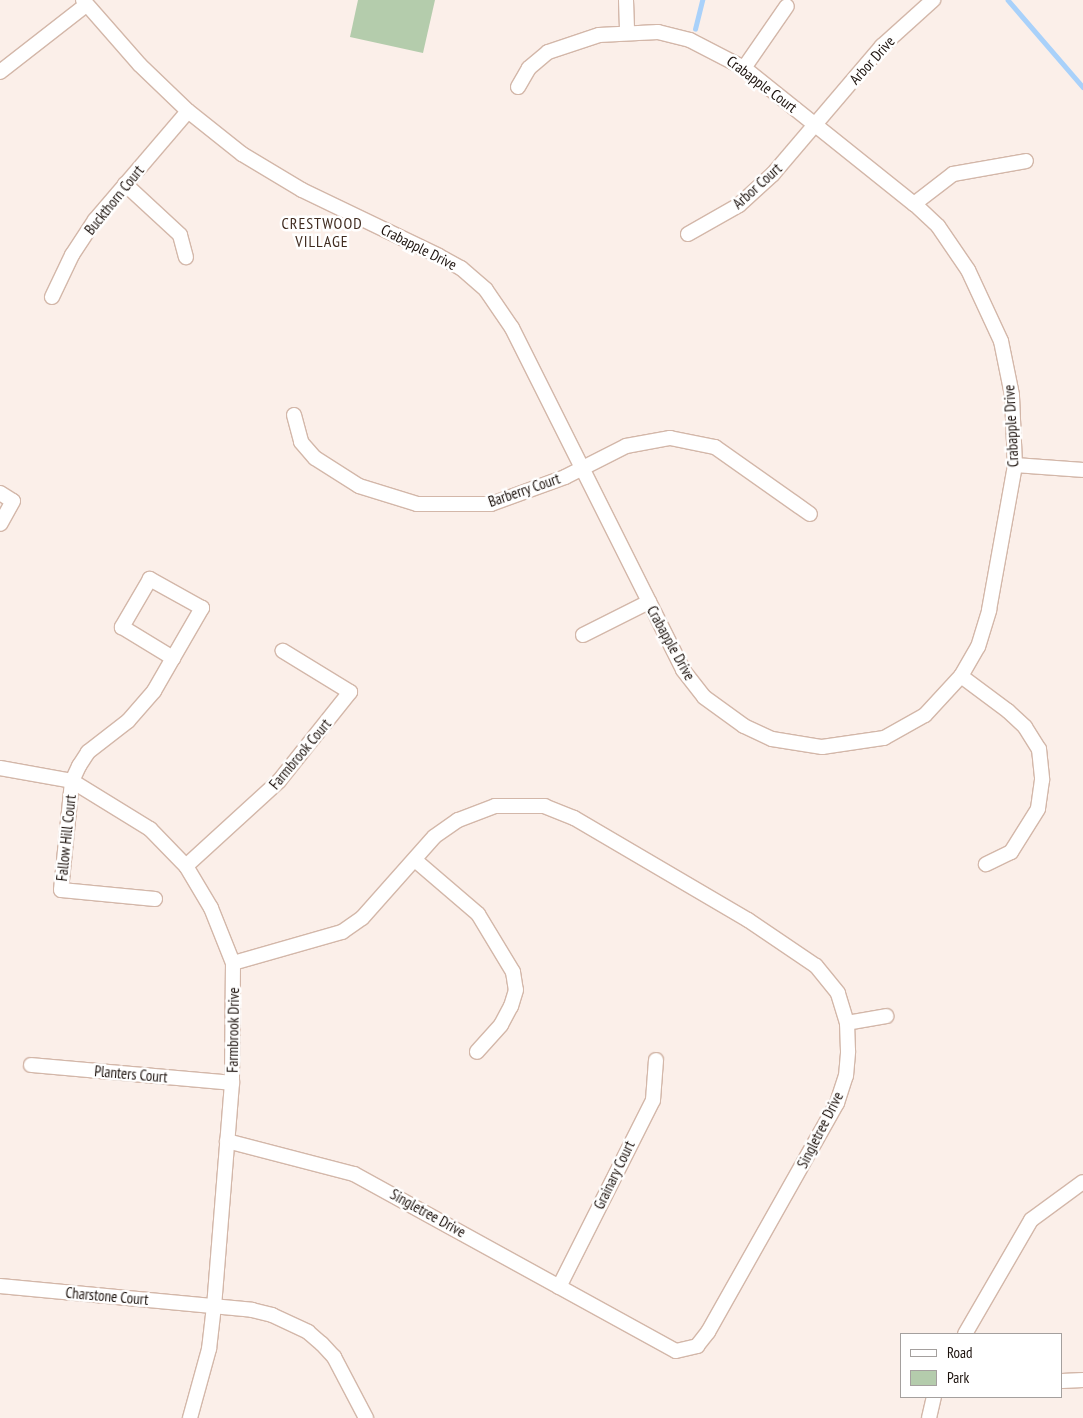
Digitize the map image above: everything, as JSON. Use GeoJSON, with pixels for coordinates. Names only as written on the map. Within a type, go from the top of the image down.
{"type":"FeatureCollection","features":[{"type":"Feature","properties":{"kind":"street"},"geometry":{"type":"LineString","coordinates":[[626,0],[626,33]]}},
{"type":"Feature","properties":{"kind":"street","name":"Arbor Drive"},"geometry":{"type":"LineString","coordinates":[[815,125],[882,46],[933,0]]}},
{"type":"Feature","properties":{"kind":"street"},"geometry":{"type":"LineString","coordinates":[[0,72],[85,2]]}},
{"type":"Feature","properties":{"kind":"street","name":"Crabapple Drive"},"geometry":{"type":"LineString","coordinates":[[85,2],[140,65],[188,112],[242,154],[302,190],[461,268],[486,290],[512,328],[683,670],[704,697],[744,726],[796,745],[850,745],[884,738],[925,715],[961,676],[978,647],[989,610],[1015,465],[1012,395],[1001,341],[968,270],[938,226],[914,204],[815,125]]}},
{"type":"Feature","properties":{"kind":"street"},"geometry":{"type":"LineString","coordinates":[[744,68],[787,6]]}},
{"type":"Feature","properties":{"kind":"street","name":"Crabapple Court"},"geometry":{"type":"LineString","coordinates":[[518,87],[529,68],[548,52],[599,35],[658,32],[690,40],[744,68],[815,125]]}},
{"type":"Feature","properties":{"kind":"street","name":"Buckthorn Court"},"geometry":{"type":"LineString","coordinates":[[52,297],[72,255],[125,184],[188,112]]}},
{"type":"Feature","properties":{"kind":"street","name":"Arbor Court"},"geometry":{"type":"LineString","coordinates":[[688,234],[738,205],[773,174],[815,125]]}},
{"type":"Feature","properties":{"kind":"street"},"geometry":{"type":"LineString","coordinates":[[914,204],[953,174],[1026,161]]}},
{"type":"Feature","properties":{"kind":"street"},"geometry":{"type":"LineString","coordinates":[[125,184],[180,235],[186,257]]}},
{"type":"Feature","properties":{"kind":"street","name":"Barberry Court"},"geometry":{"type":"LineString","coordinates":[[294,415],[301,442],[315,458],[359,486],[416,504],[491,504],[565,477],[582,466],[626,446],[670,438],[692,440],[715,447],[743,464],[810,514]]}},
{"type":"Feature","properties":{"kind":"street"},"geometry":{"type":"LineString","coordinates":[[1015,465],[1083,470]]}},
{"type":"Feature","properties":{"kind":"street"},"geometry":{"type":"LineString","coordinates":[[0,493],[13,501],[0,524]]}},
{"type":"Feature","properties":{"kind":"street"},"geometry":{"type":"LineString","coordinates":[[72,781],[88,752],[128,722],[154,691],[202,608],[150,579],[122,627],[173,658]]}},
{"type":"Feature","properties":{"kind":"street"},"geometry":{"type":"LineString","coordinates":[[583,634],[648,602]]}},
{"type":"Feature","properties":{"kind":"street","name":"Farmbrook Court"},"geometry":{"type":"LineString","coordinates":[[186,866],[279,781],[350,692],[283,651]]}},
{"type":"Feature","properties":{"kind":"street"},"geometry":{"type":"LineString","coordinates":[[961,676],[1008,710],[1025,727],[1039,749],[1042,780],[1038,809],[1011,852],[986,864]]}},
{"type":"Feature","properties":{"kind":"street","name":"Farmbrook Drive"},"geometry":{"type":"LineString","coordinates":[[0,768],[72,781],[150,829],[186,866],[211,908],[233,963],[232,1083],[214,1306],[209,1349],[190,1418]]}},
{"type":"Feature","properties":{"kind":"street","name":"Fallow Hill Court"},"geometry":{"type":"LineString","coordinates":[[72,781],[61,890],[155,899]]}},
{"type":"Feature","properties":{"kind":"street","name":"Singletree Drive"},"geometry":{"type":"LineString","coordinates":[[226,1141],[354,1174],[676,1351],[697,1346],[708,1332],[837,1103],[846,1076],[847,1024],[838,993],[816,966],[778,938],[574,818],[545,806],[495,806],[458,820],[434,837],[362,918],[342,932],[233,963]]}},
{"type":"Feature","properties":{"kind":"street"},"geometry":{"type":"LineString","coordinates":[[415,860],[478,914],[513,972],[516,990],[511,1006],[501,1025],[477,1052]]}},
{"type":"Feature","properties":{"kind":"street"},"geometry":{"type":"LineString","coordinates":[[847,1024],[886,1016]]}},
{"type":"Feature","properties":{"kind":"street","name":"Grainary Court"},"geometry":{"type":"LineString","coordinates":[[559,1287],[653,1100],[656,1060]]}},
{"type":"Feature","properties":{"kind":"street","name":"Planters Court"},"geometry":{"type":"LineString","coordinates":[[31,1065],[232,1083]]}},
{"type":"Feature","properties":{"kind":"street"},"geometry":{"type":"LineString","coordinates":[[967,1333],[1031,1220],[1083,1182]]}},
{"type":"Feature","properties":{"kind":"street","name":"Charstone Court"},"geometry":{"type":"LineString","coordinates":[[0,1286],[214,1306],[272,1315],[308,1332],[334,1357],[366,1418]]}},
{"type":"Feature","properties":{"kind":"street"},"geometry":{"type":"LineString","coordinates":[[1063,1382],[1083,1380]]}},
{"type":"Feature","properties":{"kind":"street"},"geometry":{"type":"LineString","coordinates":[[929,1418],[934,1398]]}},
{"type":"Feature","properties":{"kind":"green space"},"geometry":{"type":"Polygon","coordinates":[[[358,0],[435,0],[423,53],[350,37],[358,0]]]}},
{"type":"Feature","properties":{"kind":"waterway"},"geometry":{"type":"LineString","coordinates":[[695,29],[702,0]]}},
{"type":"Feature","properties":{"kind":"waterway"},"geometry":{"type":"LineString","coordinates":[[1008,0],[1083,87]]}},
{"type":"Feature","properties":{"kind":"district","name":"CRESTWOOD VILLAGE"},"geometry":{"type":"Point","coordinates":[322,232]}}]}
